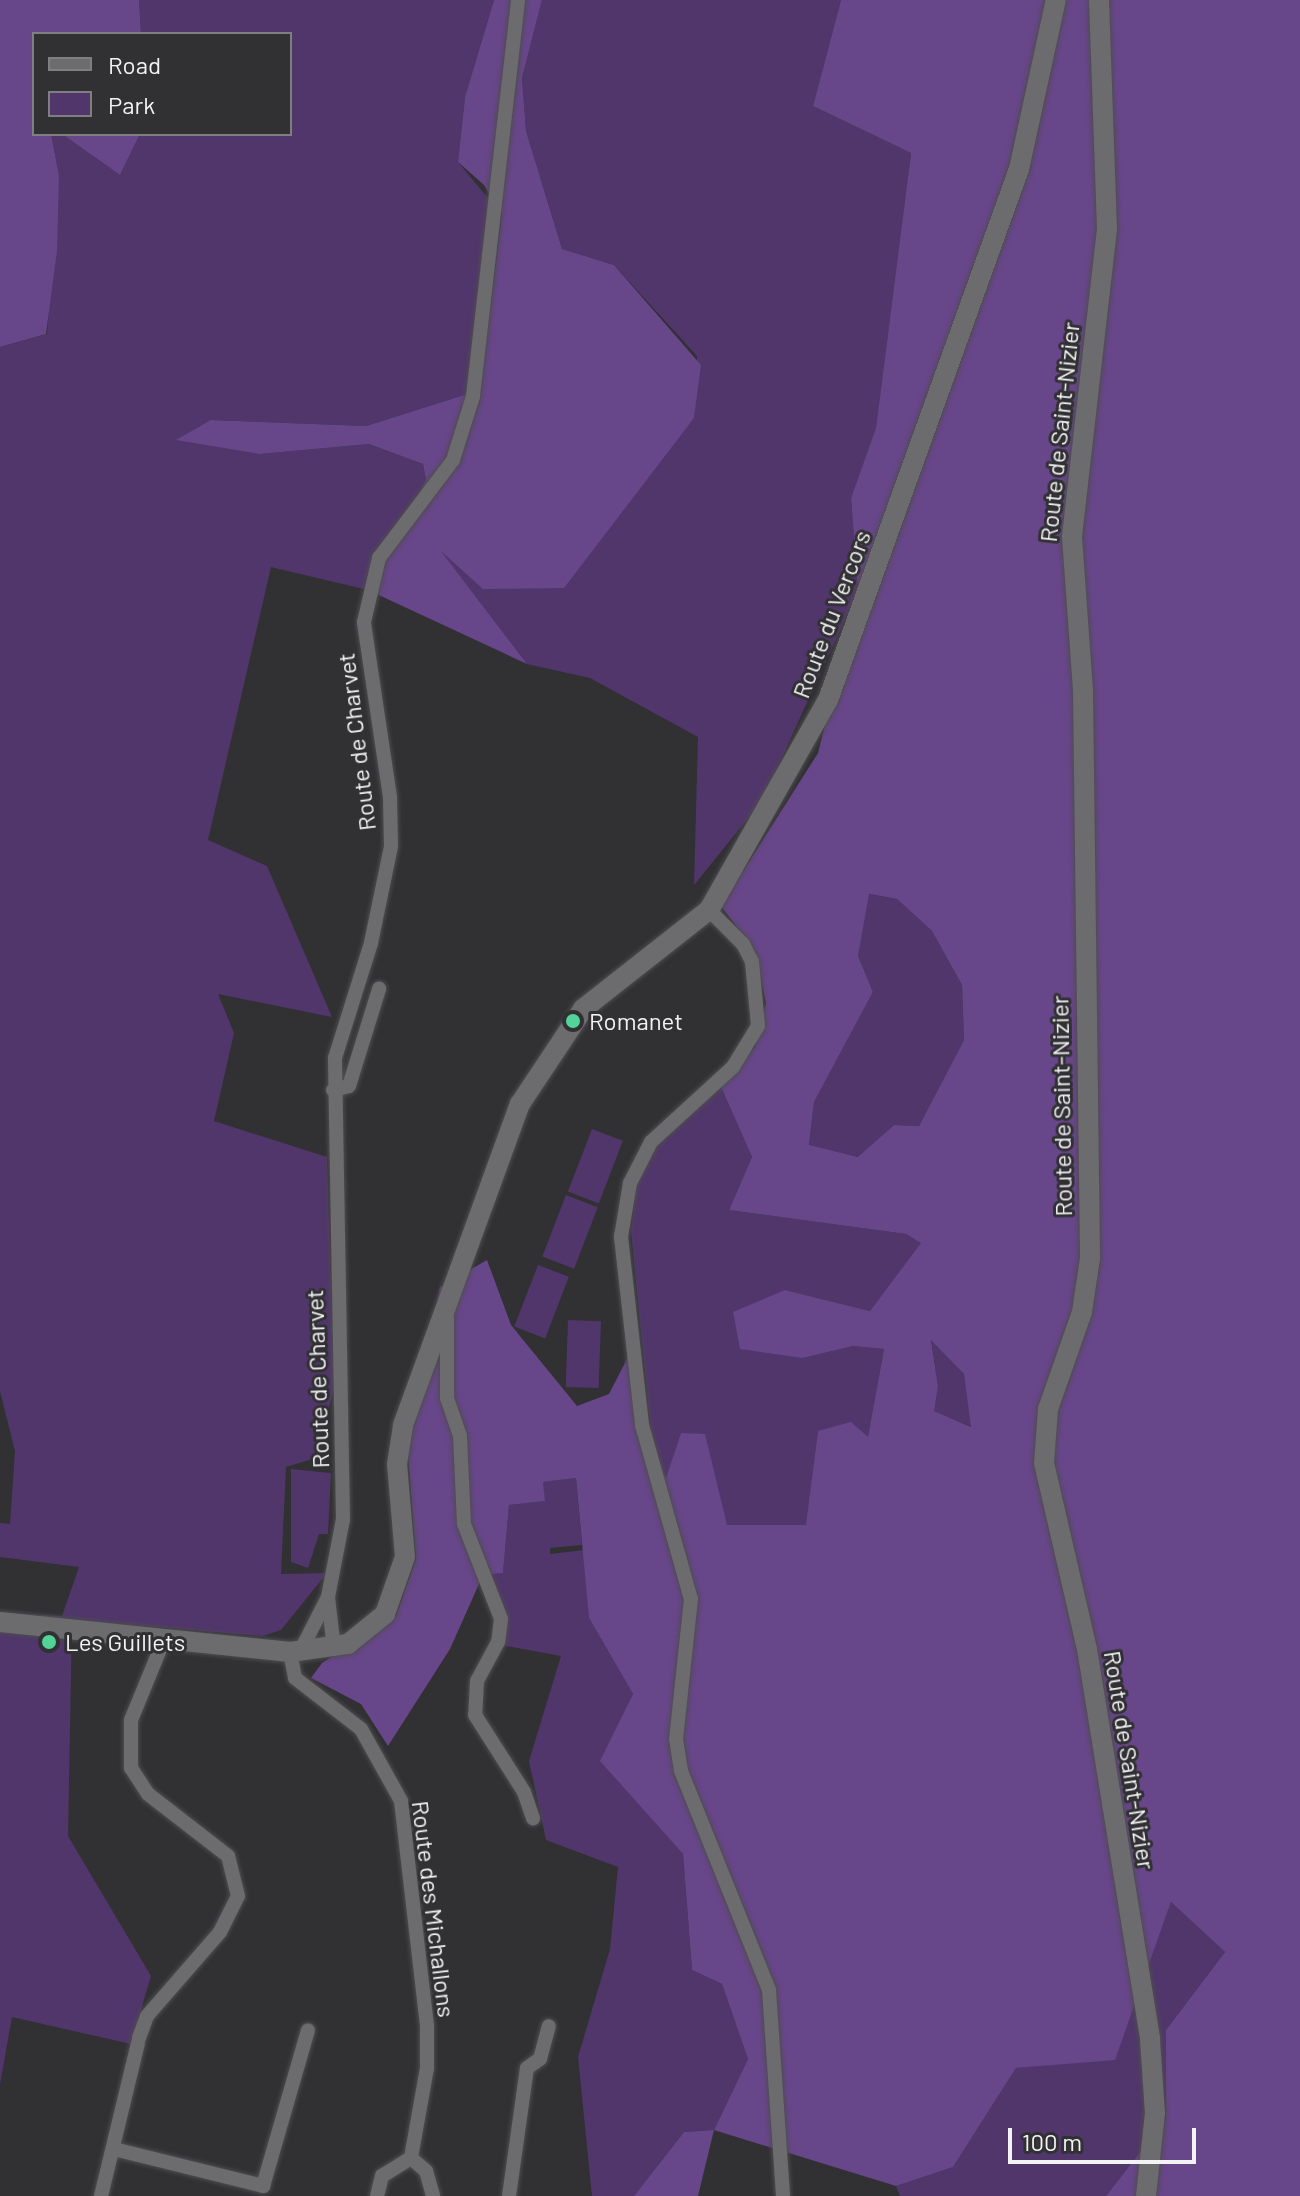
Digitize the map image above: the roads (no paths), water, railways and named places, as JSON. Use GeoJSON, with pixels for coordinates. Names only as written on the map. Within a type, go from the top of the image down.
{"type":"FeatureCollection","features":[{"type":"Feature","properties":{"kind":"main road","name":"Route du Vercors"},"geometry":{"type":"LineString","coordinates":[[334,1649],[376,1623],[398,1588],[405,1557],[399,1438],[447,1298],[530,1081],[583,1009],[709,910],[802,753],[846,657],[1019,169],[1056,0]]}},
{"type":"Feature","properties":{"kind":"main road","name":"Route de Saint-Nizier"},"geometry":{"type":"LineString","coordinates":[[1099,0],[1107,229],[1072,537],[1083,691],[1090,1258],[1082,1312],[1048,1409],[1044,1463],[1087,1649],[1150,2040],[1155,2113],[1146,2196]]}},
{"type":"Feature","properties":{"kind":"main road"},"geometry":{"type":"LineString","coordinates":[[1,1621],[163,1642],[295,1652],[334,1649]]}},
{"type":"Feature","properties":{"kind":"street","name":"Route de Charvet"},"geometry":{"type":"LineString","coordinates":[[334,1649],[328,1597],[343,1519],[333,1090],[335,1058],[371,943],[391,846],[390,797],[364,622],[368,590],[379,558],[453,460],[473,396],[518,0]]}},
{"type":"Feature","properties":{"kind":"street"},"geometry":{"type":"LineString","coordinates":[[709,910],[743,944],[752,962],[758,1026],[733,1067],[651,1142],[630,1183],[621,1237],[642,1425],[691,1599],[676,1739],[681,1771],[769,1990],[783,2196]]}},
{"type":"Feature","properties":{"kind":"street"},"geometry":{"type":"LineString","coordinates":[[333,1090],[349,1086],[379,989]]}},
{"type":"Feature","properties":{"kind":"street"},"geometry":{"type":"LineString","coordinates":[[447,1298],[447,1398],[463,1462],[458,1491],[464,1524],[501,1619],[498,1642],[477,1681],[475,1715],[524,1792],[533,1818]]}},
{"type":"Feature","properties":{"kind":"street","name":"Route de Charvet"},"geometry":{"type":"LineString","coordinates":[[295,1652],[328,1597]]}},
{"type":"Feature","properties":{"kind":"street"},"geometry":{"type":"LineString","coordinates":[[101,2196],[138,2041],[147,2016],[177,1975],[233,1915],[238,1896],[228,1856],[148,1794],[131,1768],[131,1720],[163,1642]]}},
{"type":"Feature","properties":{"kind":"street","name":"Route des Michallons"},"geometry":{"type":"LineString","coordinates":[[295,1652],[295,1678],[361,1729],[401,1801],[427,2027],[427,2068],[411,2158]]}},
{"type":"Feature","properties":{"kind":"street"},"geometry":{"type":"LineString","coordinates":[[509,2196],[527,2068],[540,2059],[549,2026]]}},
{"type":"Feature","properties":{"kind":"street"},"geometry":{"type":"LineString","coordinates":[[114,2149],[263,2186],[308,2030]]}},
{"type":"Feature","properties":{"kind":"street"},"geometry":{"type":"LineString","coordinates":[[377,2196],[382,2176],[411,2158],[426,2171],[433,2196]]}},
{"type":"Feature","properties":{"kind":"place","name":"Romanet"},"geometry":{"type":"Point","coordinates":[573,1021]}},
{"type":"Feature","properties":{"kind":"place","name":"Les Guillets"},"geometry":{"type":"Point","coordinates":[49,1642]}}]}
